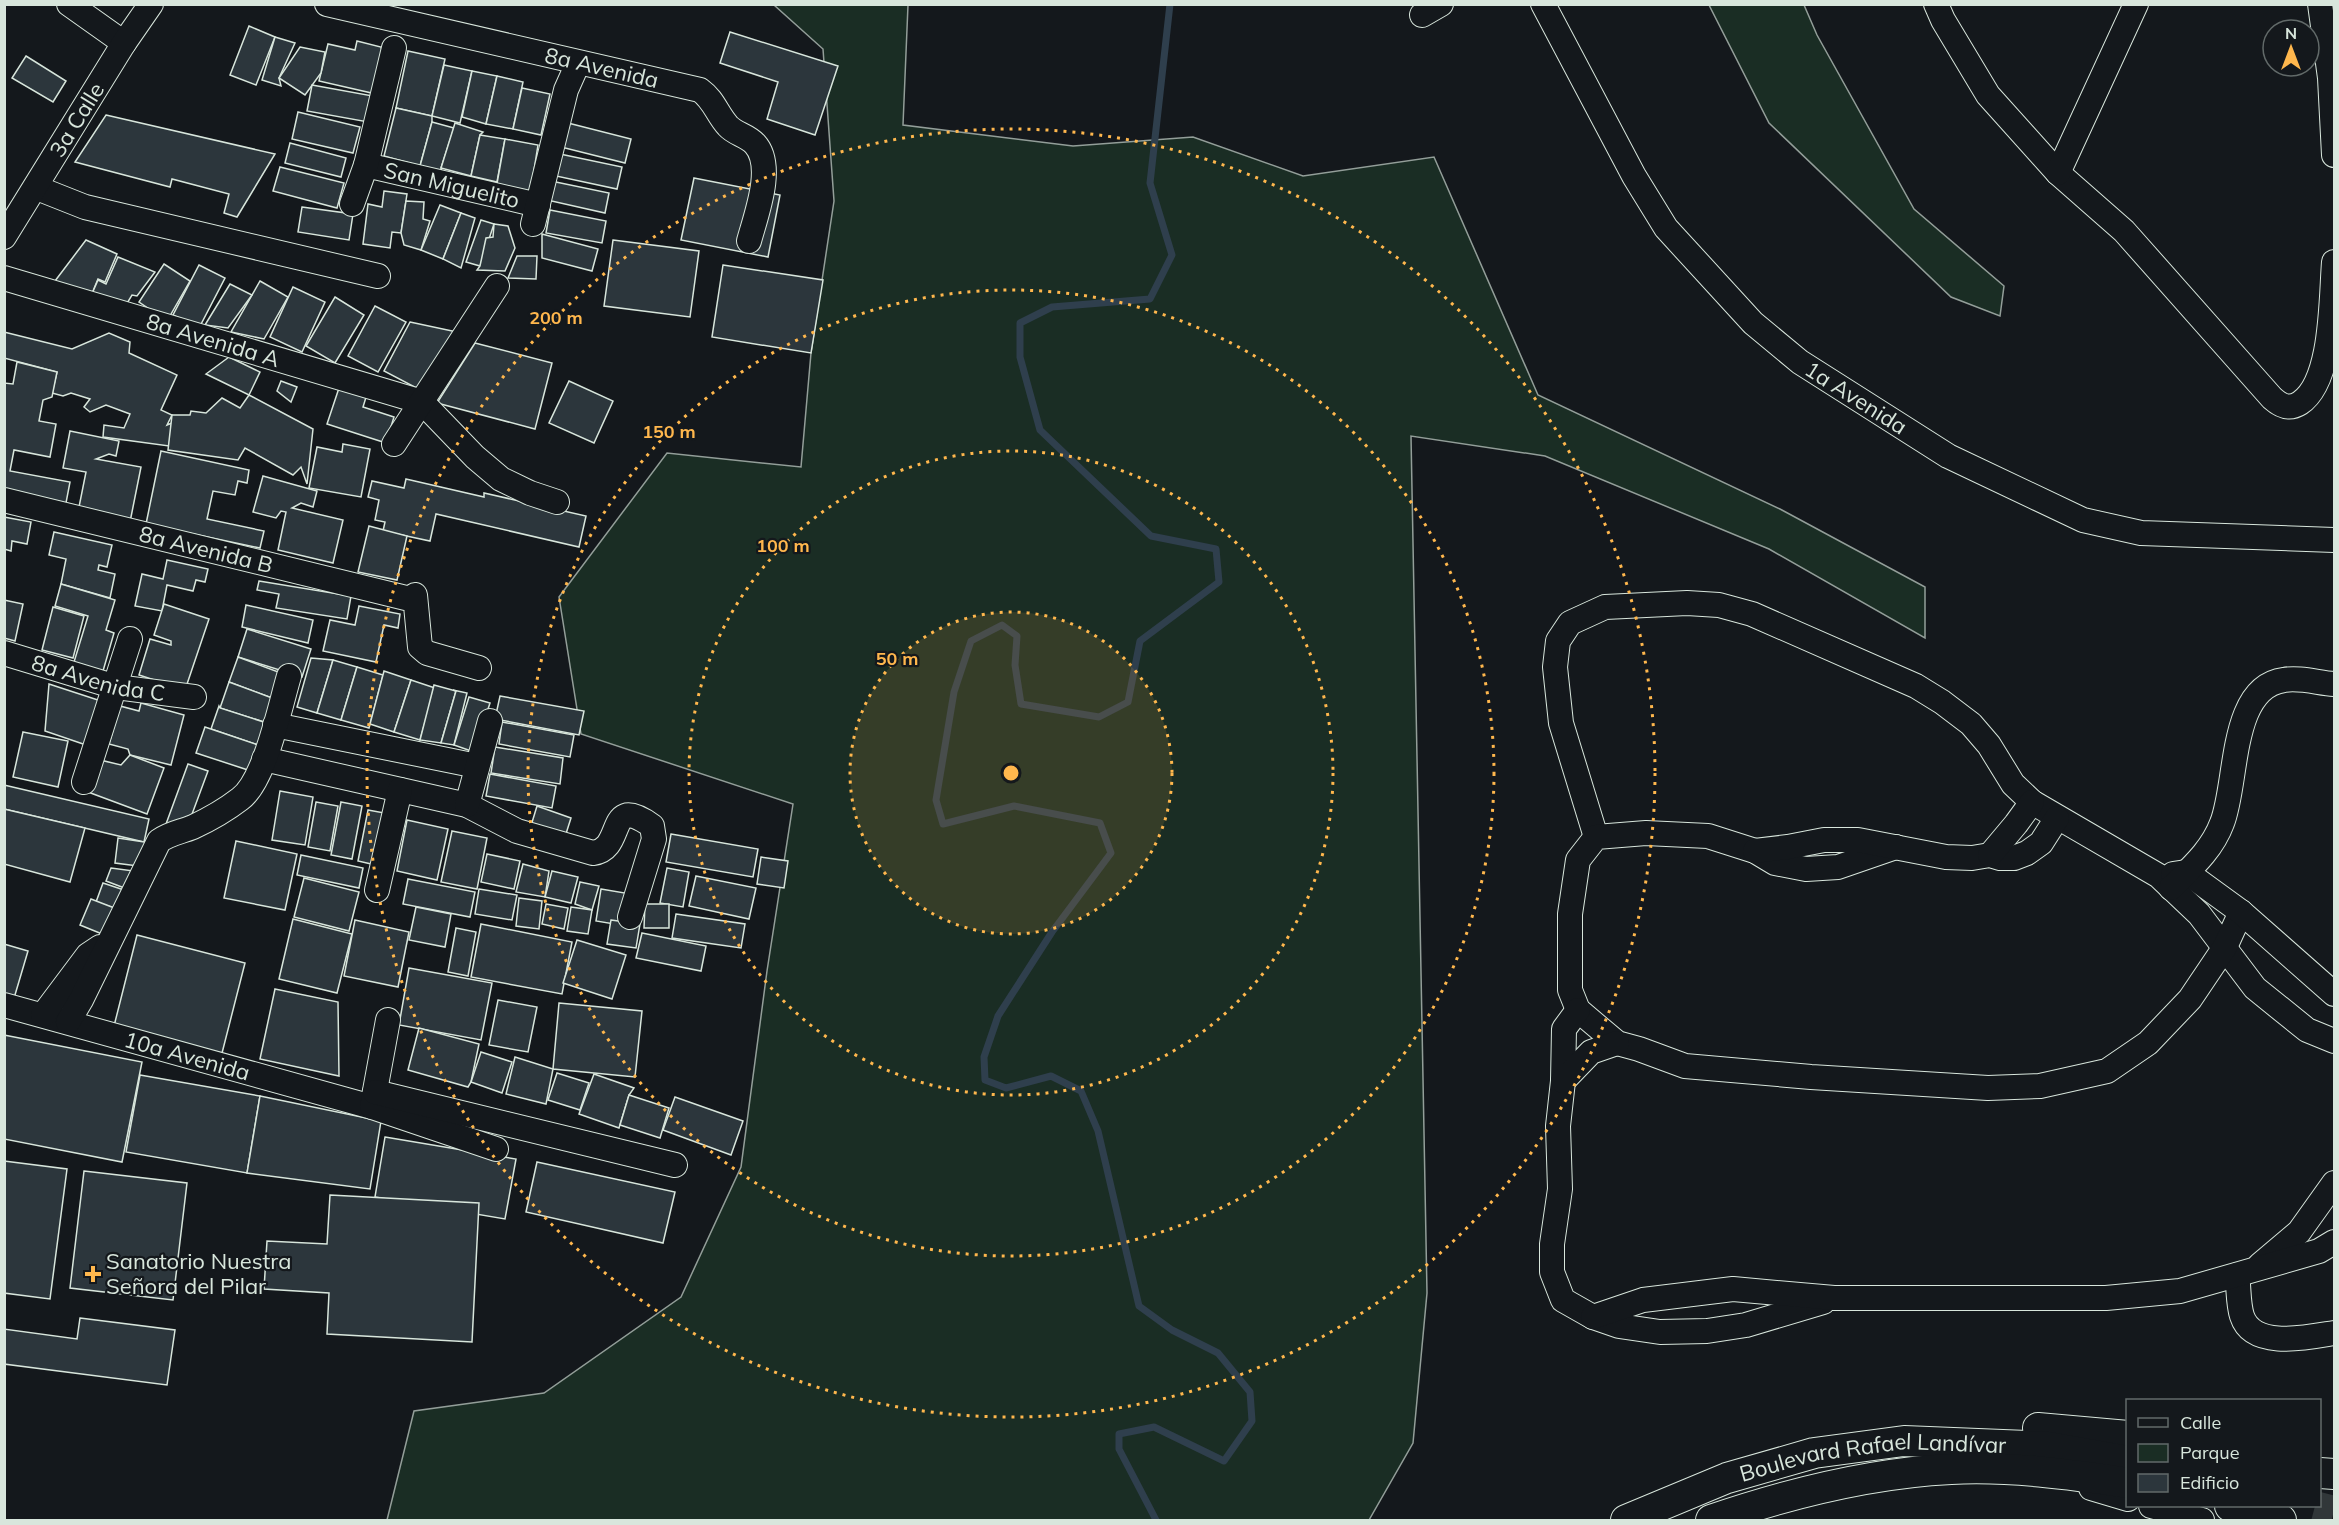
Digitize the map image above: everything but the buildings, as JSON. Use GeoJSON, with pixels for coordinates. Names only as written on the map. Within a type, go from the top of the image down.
{"type":"FeatureCollection","features":[{"type":"Feature","properties":{"kind":"main road"},"geometry":{"type":"LineString","coordinates":[[1904,1441],[1946,1430],[2010,1427],[2126,1436]]}},
{"type":"Feature","properties":{"kind":"main road","name":"Boulevard Rafael Landívar"},"geometry":{"type":"LineString","coordinates":[[1626,1521],[1726,1478],[1770,1465],[1814,1453],[1904,1441],[2049,1447],[2126,1461]]}},
{"type":"Feature","properties":{"kind":"main road","name":"Boulevard Rafael Landívar"},"geometry":{"type":"LineString","coordinates":[[1711,1521],[1782,1498],[1909,1473],[1953,1469],[2034,1472],[2126,1483]]}},
{"type":"Feature","properties":{"kind":"main road"},"geometry":{"type":"LineString","coordinates":[[2233,1507],[2281,1521]]}},
{"type":"Feature","properties":{"kind":"street"},"geometry":{"type":"LineString","coordinates":[[69,4],[124,43]]}},
{"type":"Feature","properties":{"kind":"street","name":"3a Calle"},"geometry":{"type":"LineString","coordinates":[[4,237],[37,188],[124,43],[151,4]]}},
{"type":"Feature","properties":{"kind":"street","name":"8a Avenida"},"geometry":{"type":"LineString","coordinates":[[327,4],[700,90],[712,100],[728,126],[745,135],[761,152],[764,163],[763,181],[749,242]]}},
{"type":"Feature","properties":{"kind":"street","name":"1a Avenida"},"geometry":{"type":"LineString","coordinates":[[1543,4],[1634,176],[1666,228],[1753,323],[1800,362],[1948,456],[2083,520],[2141,533],[2334,540]]}},
{"type":"Feature","properties":{"kind":"street"},"geometry":{"type":"LineString","coordinates":[[1936,4],[1943,21],[1988,95],[2058,173],[2124,231],[2272,398],[2282,406],[2294,407],[2309,397],[2330,356],[2334,262]]}},
{"type":"Feature","properties":{"kind":"street"},"geometry":{"type":"LineString","coordinates":[[2058,173],[2136,4]]}},
{"type":"Feature","properties":{"kind":"street"},"geometry":{"type":"LineString","coordinates":[[2320,4],[2330,78],[2334,155]]}},
{"type":"Feature","properties":{"kind":"street","name":"San Miguelito"},"geometry":{"type":"LineString","coordinates":[[352,204],[366,165],[394,48]]}},
{"type":"Feature","properties":{"kind":"street","name":"San Miguelito"},"geometry":{"type":"LineString","coordinates":[[366,165],[536,214],[566,90],[578,63]]}},
{"type":"Feature","properties":{"kind":"street"},"geometry":{"type":"LineString","coordinates":[[37,188],[85,207],[378,276]]}},
{"type":"Feature","properties":{"kind":"street","name":"8a Avenida A"},"geometry":{"type":"LineString","coordinates":[[4,278],[422,402]]}},
{"type":"Feature","properties":{"kind":"street"},"geometry":{"type":"LineString","coordinates":[[394,444],[497,286]]}},
{"type":"Feature","properties":{"kind":"street"},"geometry":{"type":"LineString","coordinates":[[422,402],[475,457],[501,478],[530,493],[557,502]]}},
{"type":"Feature","properties":{"kind":"street","name":"8a Avenida B"},"geometry":{"type":"LineString","coordinates":[[4,500],[410,599],[415,595],[420,647],[427,653],[479,668]]}},
{"type":"Feature","properties":{"kind":"street"},"geometry":{"type":"LineString","coordinates":[[1596,837],[1561,723],[1555,667],[1557,641],[1570,623],[1605,607],[1687,603],[1719,605],[1784,626],[1916,686],[1971,724],[1989,745],[2013,784],[2032,802],[2057,818],[2172,879],[2241,912],[2334,994]]}},
{"type":"Feature","properties":{"kind":"street"},"geometry":{"type":"LineString","coordinates":[[84,782],[130,639]]}},
{"type":"Feature","properties":{"kind":"street","name":"8a Avenida C"},"geometry":{"type":"LineString","coordinates":[[4,653],[116,687],[194,697]]}},
{"type":"Feature","properties":{"kind":"street"},"geometry":{"type":"LineString","coordinates":[[68,1022],[159,841],[167,835],[193,826],[241,798],[250,789],[264,759],[289,676]]}},
{"type":"Feature","properties":{"kind":"street"},"geometry":{"type":"LineString","coordinates":[[2172,879],[2209,851],[2223,823],[2231,793],[2240,729],[2253,700],[2264,688],[2284,680],[2334,684]]}},
{"type":"Feature","properties":{"kind":"street"},"geometry":{"type":"LineString","coordinates":[[467,805],[490,720]]}},
{"type":"Feature","properties":{"kind":"street"},"geometry":{"type":"LineString","coordinates":[[275,725],[477,766]]}},
{"type":"Feature","properties":{"kind":"street"},"geometry":{"type":"LineString","coordinates":[[264,759],[467,805],[517,831],[593,854],[607,847],[621,818],[628,814],[637,815],[652,826],[654,833],[630,917]]}},
{"type":"Feature","properties":{"kind":"street"},"geometry":{"type":"LineString","coordinates":[[377,890],[400,790]]}},
{"type":"Feature","properties":{"kind":"street"},"geometry":{"type":"LineString","coordinates":[[1990,855],[2032,802]]}},
{"type":"Feature","properties":{"kind":"street"},"geometry":{"type":"LineString","coordinates":[[2057,818],[2041,843],[2027,853],[2007,858],[1990,855],[1972,858],[1946,857],[1896,847],[1838,867],[1806,869],[1775,863],[1755,851],[1708,836],[1646,833],[1596,837],[1578,860],[1570,914],[1570,990],[1578,1010],[1617,1043],[1685,1066],[1988,1088],[2040,1086],[2107,1071],[2148,1043],[2190,999],[2225,947],[2241,912]]}},
{"type":"Feature","properties":{"kind":"street"},"geometry":{"type":"LineString","coordinates":[[2172,879],[2255,988],[2307,1030],[2334,1041]]}},
{"type":"Feature","properties":{"kind":"street"},"geometry":{"type":"LineString","coordinates":[[43,1015],[88,955],[108,943]]}},
{"type":"Feature","properties":{"kind":"street","name":"10a Avenida"},"geometry":{"type":"LineString","coordinates":[[4,1005],[374,1099],[675,1165]]}},
{"type":"Feature","properties":{"kind":"street"},"geometry":{"type":"LineString","coordinates":[[1578,1010],[1564,1029],[1563,1081],[1558,1126],[1560,1188],[1552,1244],[1552,1272],[1563,1300],[1593,1317],[1619,1326],[1660,1332],[1707,1331],[1746,1325],[1789,1314],[1834,1298]]}},
{"type":"Feature","properties":{"kind":"street"},"geometry":{"type":"LineString","coordinates":[[388,1020],[374,1099],[496,1149]]}},
{"type":"Feature","properties":{"kind":"street"},"geometry":{"type":"LineString","coordinates":[[1563,1081],[1591,1052],[1617,1043]]}},
{"type":"Feature","properties":{"kind":"street"},"geometry":{"type":"LineString","coordinates":[[2334,1183],[2299,1232],[2246,1272],[2242,1316],[2247,1326],[2255,1334],[2274,1338],[2299,1339],[2334,1333]]}},
{"type":"Feature","properties":{"kind":"street"},"geometry":{"type":"LineString","coordinates":[[1593,1317],[1642,1300],[1734,1289],[1834,1298],[2106,1298],[2180,1291],[2319,1251],[2334,1242]]}},
{"type":"Feature","properties":{"kind":"street","name":"Boulevard Rafael Landívar"},"geometry":{"type":"LineString","coordinates":[[2034,1472],[2126,1499]]}},
{"type":"Feature","properties":{"kind":"street"},"geometry":{"type":"LineString","coordinates":[[2154,1507],[2202,1521]]}},
{"type":"Feature","properties":{"kind":"green space"},"geometry":{"type":"Polygon","coordinates":[[[774,5],[908,5],[903,125],[1073,146],[1193,137],[1303,176],[1434,157],[1538,395],[1780,509],[1925,587],[1925,638],[1769,549],[1545,456],[1411,436],[1427,1293],[1413,1443],[1369,1520],[387,1520],[414,1411],[544,1393],[681,1297],[741,1167],[767,971],[793,804],[581,734],[559,597],[667,453],[801,467],[811,353],[834,201],[823,49],[774,5]]]}},
{"type":"Feature","properties":{"kind":"green space"},"geometry":{"type":"Polygon","coordinates":[[[1709,5],[1804,5],[1817,35],[1914,209],[2004,286],[2000,316],[1951,297],[1769,123],[1709,5]]]}},
{"type":"Feature","properties":{"kind":"waterway"},"geometry":{"type":"LineString","coordinates":[[1156,1520],[1119,1449],[1119,1434],[1154,1427],[1224,1461],[1252,1421],[1250,1392],[1218,1353],[1172,1330],[1139,1306],[1098,1131],[1081,1091],[1051,1076],[1006,1088],[985,1080],[984,1057],[998,1016],[1052,932],[1111,853],[1100,823],[1014,806],[943,824],[936,800],[954,692],[971,641],[1002,625],[1017,636],[1015,665],[1021,704],[1099,717],[1128,702],[1140,641],[1219,582],[1216,549],[1151,536],[1040,430],[1020,357],[1020,323],[1052,307],[1150,299],[1172,255],[1150,183],[1170,4]]}},
{"type":"Feature","properties":{"kind":"tunnel"},"geometry":{"type":"LineString","coordinates":[[2319,1507],[2334,1511]]}},
{"type":"Feature","properties":{"kind":"place","name":"Sanatorio Nuestra Señora del Pilar"},"geometry":{"type":"Point","coordinates":[93,1274]}}]}
